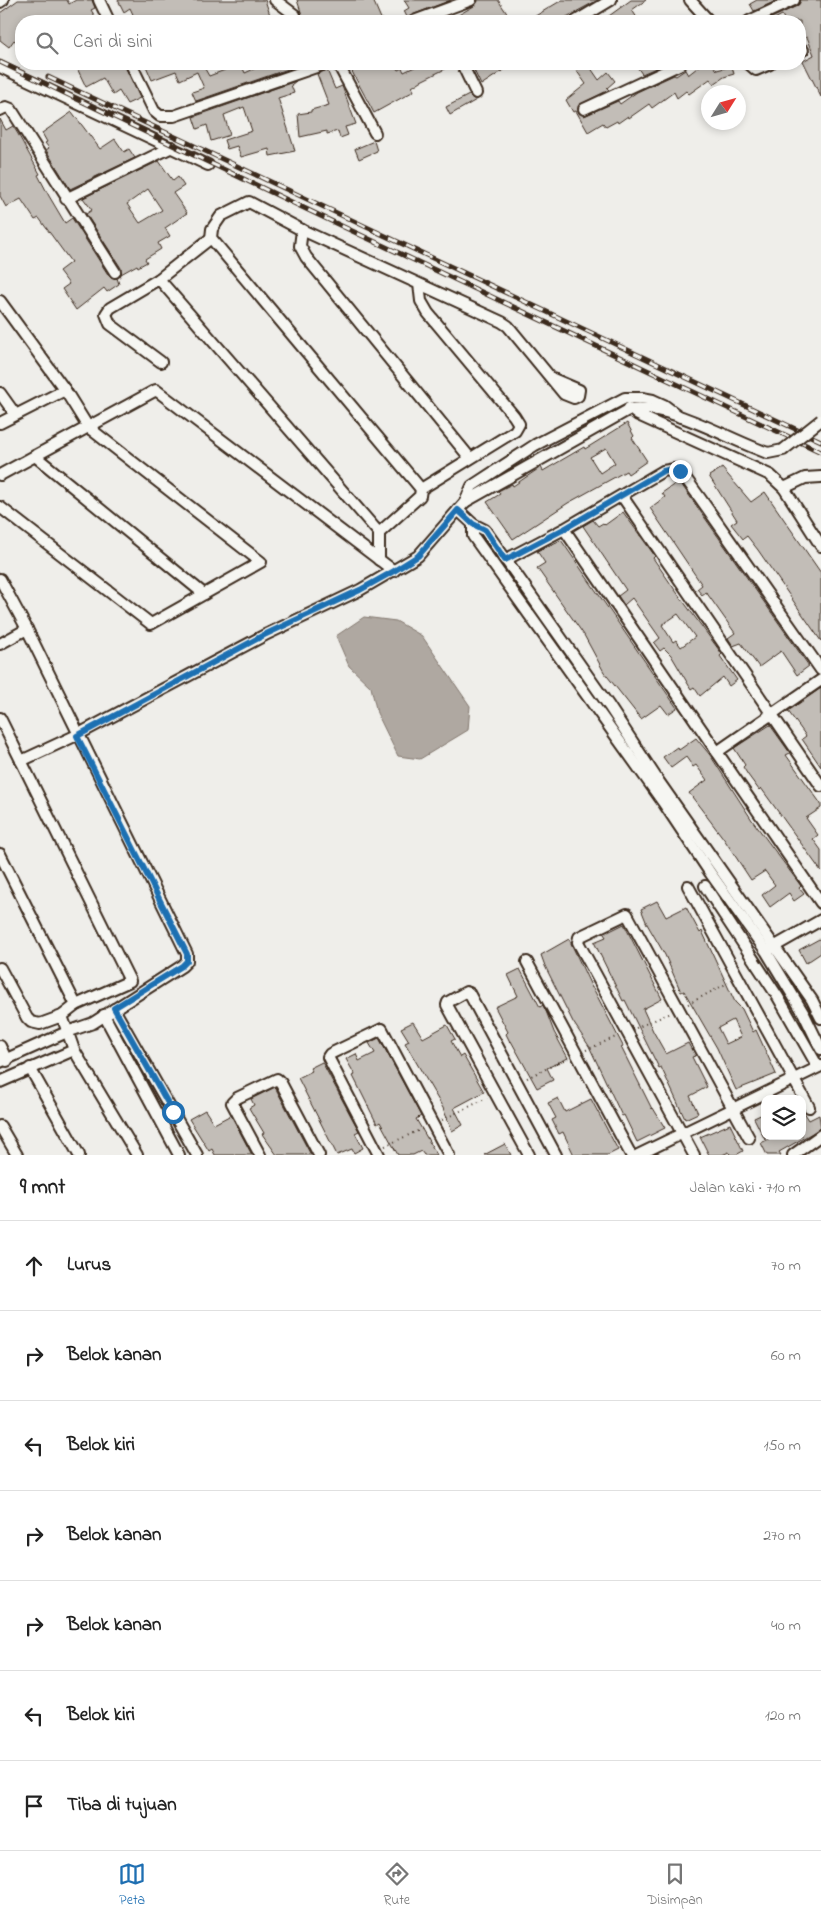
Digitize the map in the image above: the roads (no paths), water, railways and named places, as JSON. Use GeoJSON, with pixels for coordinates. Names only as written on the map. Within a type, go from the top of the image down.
{"type":"FeatureCollection","features":[{"type":"Feature","properties":{"kind":"street"},"geometry":{"type":"LineString","coordinates":[[99,0],[106,15]]}},
{"type":"Feature","properties":{"kind":"street"},"geometry":{"type":"LineString","coordinates":[[276,0],[295,15]]}},
{"type":"Feature","properties":{"kind":"street"},"geometry":{"type":"LineString","coordinates":[[444,15],[471,0]]}},
{"type":"Feature","properties":{"kind":"street"},"geometry":{"type":"LineString","coordinates":[[586,15],[612,0]]}},
{"type":"Feature","properties":{"kind":"street"},"geometry":{"type":"LineString","coordinates":[[690,0],[704,15]]}},
{"type":"Feature","properties":{"kind":"street"},"geometry":{"type":"LineString","coordinates":[[762,15],[794,0]]}},
{"type":"Feature","properties":{"kind":"street"},"geometry":{"type":"LineString","coordinates":[[0,67],[208,165]]}},
{"type":"Feature","properties":{"kind":"street"},"geometry":{"type":"LineString","coordinates":[[133,70],[154,111],[166,117],[174,116],[304,70]]}},
{"type":"Feature","properties":{"kind":"street"},"geometry":{"type":"LineString","coordinates":[[341,70],[375,133]]}},
{"type":"Feature","properties":{"kind":"street"},"geometry":{"type":"LineString","coordinates":[[465,70],[476,93]]}},
{"type":"Feature","properties":{"kind":"street"},"geometry":{"type":"LineString","coordinates":[[584,109],[668,70]]}},
{"type":"Feature","properties":{"kind":"street"},"geometry":{"type":"LineString","coordinates":[[0,110],[6,107],[11,109],[66,199],[115,272]]}},
{"type":"Feature","properties":{"kind":"street"},"geometry":{"type":"LineString","coordinates":[[66,199],[172,147]]}},
{"type":"Feature","properties":{"kind":"street"},"geometry":{"type":"LineString","coordinates":[[161,362],[110,324],[106,318],[110,308],[159,280],[211,238],[212,229],[221,216],[249,202],[302,230],[508,326],[551,378]]}},
{"type":"Feature","properties":{"kind":"street"},"geometry":{"type":"LineString","coordinates":[[302,230],[300,246],[306,257],[470,458]]}},
{"type":"Feature","properties":{"kind":"street"},"geometry":{"type":"LineString","coordinates":[[211,238],[420,489],[420,496],[379,533]]}},
{"type":"Feature","properties":{"kind":"street"},"geometry":{"type":"LineString","coordinates":[[159,280],[379,533],[378,560]]}},
{"type":"Feature","properties":{"kind":"street"},"geometry":{"type":"LineString","coordinates":[[419,284],[421,301],[428,314],[518,422],[519,426],[515,431],[420,489]]}},
{"type":"Feature","properties":{"kind":"street"},"geometry":{"type":"LineString","coordinates":[[0,301],[65,390],[88,427],[261,562],[151,624],[0,507]]}},
{"type":"Feature","properties":{"kind":"street"},"geometry":{"type":"LineString","coordinates":[[0,423],[65,390]]}},
{"type":"Feature","properties":{"kind":"street"},"geometry":{"type":"LineString","coordinates":[[0,475],[156,390],[394,571]]}},
{"type":"Feature","properties":{"kind":"street"},"geometry":{"type":"LineString","coordinates":[[0,393],[15,414]]}},
{"type":"Feature","properties":{"kind":"street"},"geometry":{"type":"LineString","coordinates":[[625,398],[630,409],[638,415],[770,475],[784,488],[821,546]]}},
{"type":"Feature","properties":{"kind":"street"},"geometry":{"type":"LineString","coordinates":[[21,760],[77,736],[264,635],[360,590],[394,571],[418,556],[462,506],[472,486],[534,445],[625,398],[653,400],[664,405],[680,417]]}},
{"type":"Feature","properties":{"kind":"street"},"geometry":{"type":"LineString","coordinates":[[462,506],[630,409],[639,408],[680,417],[768,453],[783,450],[821,420]]}},
{"type":"Feature","properties":{"kind":"street"},"geometry":{"type":"LineString","coordinates":[[534,445],[544,458]]}},
{"type":"Feature","properties":{"kind":"street"},"geometry":{"type":"LineString","coordinates":[[35,456],[204,594]]}},
{"type":"Feature","properties":{"kind":"street"},"geometry":{"type":"LineString","coordinates":[[505,560],[564,529],[663,471],[672,469],[680,471],[821,670]]}},
{"type":"Feature","properties":{"kind":"street"},"geometry":{"type":"LineString","coordinates":[[784,488],[805,478],[821,477]]}},
{"type":"Feature","properties":{"kind":"street"},"geometry":{"type":"LineString","coordinates":[[622,496],[821,786]]}},
{"type":"Feature","properties":{"kind":"street"},"geometry":{"type":"LineString","coordinates":[[462,506],[473,524],[473,536],[770,949],[812,1000],[821,1018]]}},
{"type":"Feature","properties":{"kind":"street"},"geometry":{"type":"LineString","coordinates":[[473,524],[485,530],[609,706],[770,949],[821,1049]]}},
{"type":"Feature","properties":{"kind":"street"},"geometry":{"type":"LineString","coordinates":[[564,529],[821,903]]}},
{"type":"Feature","properties":{"kind":"street"},"geometry":{"type":"LineString","coordinates":[[0,579],[187,954],[187,961],[182,966],[92,1023],[67,1032],[4,1062],[0,1046]]}},
{"type":"Feature","properties":{"kind":"street"},"geometry":{"type":"LineString","coordinates":[[531,617],[541,612]]}},
{"type":"Feature","properties":{"kind":"street"},"geometry":{"type":"LineString","coordinates":[[0,644],[26,629]]}},
{"type":"Feature","properties":{"kind":"street"},"geometry":{"type":"LineString","coordinates":[[717,752],[821,680]]}},
{"type":"Feature","properties":{"kind":"street"},"geometry":{"type":"LineString","coordinates":[[0,718],[130,981],[76,1005],[62,1016],[40,1024],[32,1022],[20,1007],[0,968]]}},
{"type":"Feature","properties":{"kind":"street"},"geometry":{"type":"LineString","coordinates":[[0,854],[76,1005]]}},
{"type":"Feature","properties":{"kind":"street"},"geometry":{"type":"LineString","coordinates":[[688,886],[809,1107]]}},
{"type":"Feature","properties":{"kind":"street"},"geometry":{"type":"LineString","coordinates":[[638,1155],[732,1107],[794,1080],[819,1066],[778,996],[705,886]]}},
{"type":"Feature","properties":{"kind":"street"},"geometry":{"type":"LineString","coordinates":[[694,1155],[577,940],[579,937],[627,914],[749,1138]]}},
{"type":"Feature","properties":{"kind":"street"},"geometry":{"type":"LineString","coordinates":[[770,949],[821,920]]}},
{"type":"Feature","properties":{"kind":"street"},"geometry":{"type":"LineString","coordinates":[[527,962],[631,1155]]}},
{"type":"Feature","properties":{"kind":"street"},"geometry":{"type":"LineString","coordinates":[[529,1155],[446,1004],[466,992],[469,993],[516,1084],[556,1155]]}},
{"type":"Feature","properties":{"kind":"street"},"geometry":{"type":"LineString","coordinates":[[114,1008],[197,1155]]}},
{"type":"Feature","properties":{"kind":"street"},"geometry":{"type":"LineString","coordinates":[[104,1015],[158,1118],[180,1155]]}},
{"type":"Feature","properties":{"kind":"street"},"geometry":{"type":"LineString","coordinates":[[62,1016],[74,1050],[137,1155]]}},
{"type":"Feature","properties":{"kind":"street"},"geometry":{"type":"LineString","coordinates":[[377,1152],[328,1057],[330,1054],[382,1029],[449,1155]]}},
{"type":"Feature","properties":{"kind":"street"},"geometry":{"type":"LineString","coordinates":[[0,1082],[74,1050]]}},
{"type":"Feature","properties":{"kind":"street"},"geometry":{"type":"LineString","coordinates":[[30,1068],[79,1155]]}},
{"type":"Feature","properties":{"kind":"street"},"geometry":{"type":"LineString","coordinates":[[260,1155],[232,1103],[237,1098],[277,1079],[281,1083],[319,1155]]}},
{"type":"Feature","properties":{"kind":"street"},"geometry":{"type":"LineString","coordinates":[[158,1118],[173,1112]]}},
{"type":"Feature","properties":{"kind":"street"},"geometry":{"type":"LineString","coordinates":[[165,1130],[178,1123]]}},
{"type":"Feature","properties":{"kind":"street"},"geometry":{"type":"LineString","coordinates":[[0,1126],[17,1155]]}},
{"type":"Feature","properties":{"kind":"street"},"geometry":{"type":"LineString","coordinates":[[798,1154],[821,1135]]}},
{"type":"Feature","properties":{"kind":"railway"},"geometry":{"type":"LineString","coordinates":[[0,62],[15,69]]}},
{"type":"Feature","properties":{"kind":"railway"},"geometry":{"type":"LineString","coordinates":[[17,70],[331,221],[821,452]]}},
{"type":"Feature","properties":{"kind":"railway"},"geometry":{"type":"LineString","coordinates":[[48,77],[821,441]]}}]}
